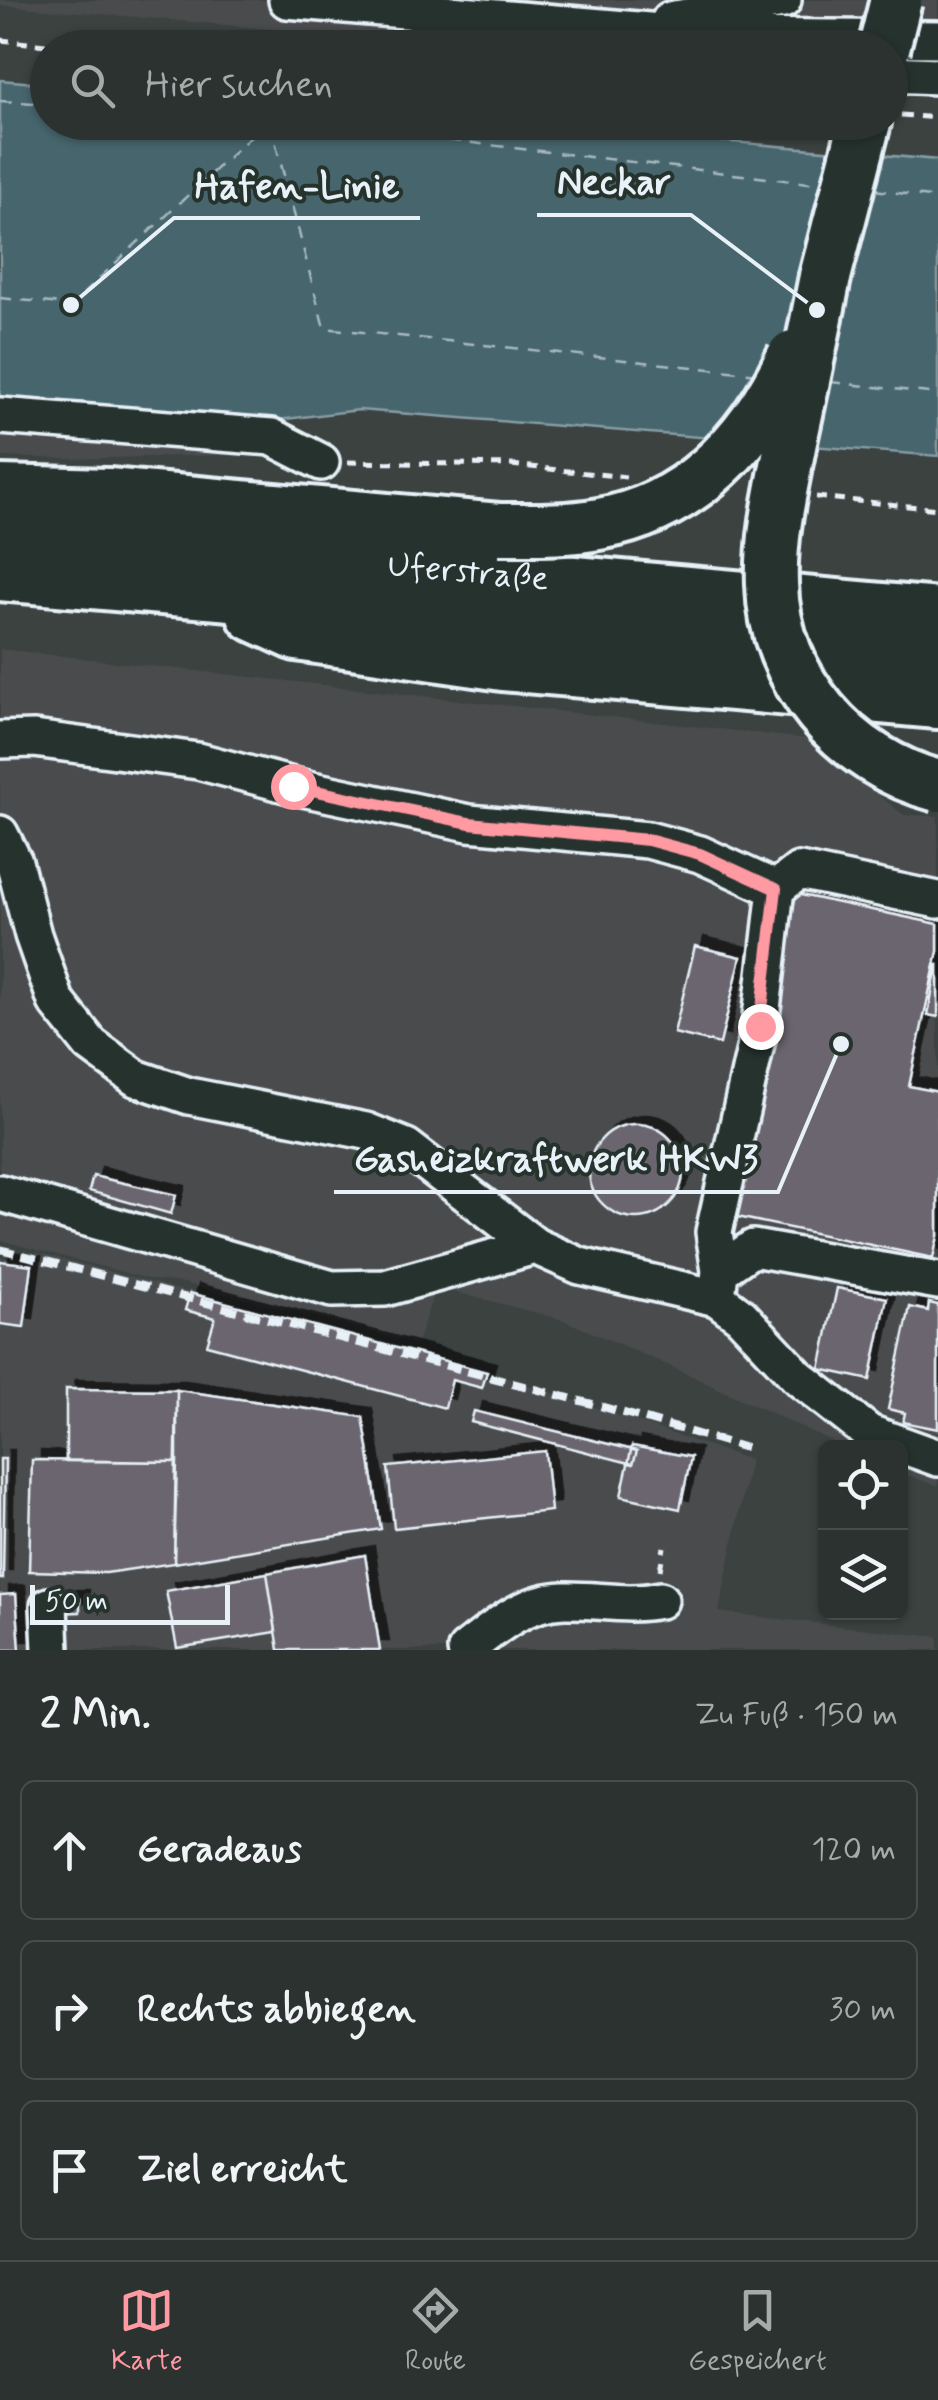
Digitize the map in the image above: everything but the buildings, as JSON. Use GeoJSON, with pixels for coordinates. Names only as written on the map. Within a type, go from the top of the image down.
{"type":"FeatureCollection","features":[{"type":"Feature","properties":{"kind":"highway"},"geometry":{"type":"LineString","coordinates":[[888,30],[896,0]]}},
{"type":"Feature","properties":{"kind":"highway"},"geometry":{"type":"LineString","coordinates":[[860,140],[825,278],[778,508],[772,586],[776,623],[798,680],[833,727],[882,764],[938,786]]}},
{"type":"Feature","properties":{"kind":"highway"},"geometry":{"type":"LineString","coordinates":[[0,491],[108,494],[500,529],[602,524],[645,511],[678,495],[718,466],[750,431],[776,392],[825,278]]}},
{"type":"Feature","properties":{"kind":"highway","name":"Uferstraße"},"geometry":{"type":"LineString","coordinates":[[0,531],[938,614]]}},
{"type":"Feature","properties":{"kind":"highway","name":"Uferstraße"},"geometry":{"type":"LineString","coordinates":[[0,576],[938,656]]}},
{"type":"Feature","properties":{"kind":"highway"},"geometry":{"type":"LineString","coordinates":[[198,592],[297,635],[503,664],[938,703]]}},
{"type":"Feature","properties":{"kind":"street"},"geometry":{"type":"LineString","coordinates":[[287,0],[645,30]]}},
{"type":"Feature","properties":{"kind":"street"},"geometry":{"type":"LineString","coordinates":[[540,0],[623,28],[782,0]]}},
{"type":"Feature","properties":{"kind":"street"},"geometry":{"type":"LineString","coordinates":[[420,11],[498,30]]}},
{"type":"Feature","properties":{"kind":"street"},"geometry":{"type":"LineString","coordinates":[[908,40],[938,40]]}},
{"type":"Feature","properties":{"kind":"street"},"geometry":{"type":"LineString","coordinates":[[908,75],[938,76]]}},
{"type":"Feature","properties":{"kind":"street"},"geometry":{"type":"LineString","coordinates":[[0,416],[272,437],[321,462]]}},
{"type":"Feature","properties":{"kind":"street"},"geometry":{"type":"LineString","coordinates":[[0,740],[34,739],[198,761],[293,786],[469,823],[648,840],[700,854],[776,889]]}},
{"type":"Feature","properties":{"kind":"street"},"geometry":{"type":"LineString","coordinates":[[0,834],[14,862],[56,1001],[92,1046],[136,1078],[189,1096],[366,1131],[406,1147],[534,1246],[580,1266],[718,1285]]}},
{"type":"Feature","properties":{"kind":"street"},"geometry":{"type":"LineString","coordinates":[[938,900],[799,871],[776,889],[760,1026],[714,1232],[718,1285],[798,1377],[869,1433],[938,1458]]}},
{"type":"Feature","properties":{"kind":"street"},"geometry":{"type":"LineString","coordinates":[[0,1193],[332,1289],[385,1288],[534,1246]]}},
{"type":"Feature","properties":{"kind":"street"},"geometry":{"type":"LineString","coordinates":[[718,1285],[753,1248],[938,1281]]}},
{"type":"Feature","properties":{"kind":"street"},"geometry":{"type":"LineString","coordinates":[[466,1650],[522,1610],[561,1600],[612,1604],[660,1600]]}},
{"type":"Feature","properties":{"kind":"street"},"geometry":{"type":"LineString","coordinates":[[49,1606],[52,1650]]}},
{"type":"Feature","properties":{"kind":"path"},"geometry":{"type":"LineString","coordinates":[[0,40],[30,43]]}},
{"type":"Feature","properties":{"kind":"path"},"geometry":{"type":"LineString","coordinates":[[908,116],[938,118]]}},
{"type":"Feature","properties":{"kind":"shaded area"},"geometry":{"type":"Polygon","coordinates":[[[0,0],[938,0],[938,92],[908,64],[908,30],[281,30],[0,5],[0,0]]]}},
{"type":"Feature","properties":{"kind":"shaded area"},"geometry":{"type":"Polygon","coordinates":[[[0,398],[278,420],[266,454],[0,457],[0,398]]]}},
{"type":"Feature","properties":{"kind":"shaded area"},"geometry":{"type":"Polygon","coordinates":[[[0,649],[808,739],[904,815],[938,816],[938,1486],[908,1475],[908,1440],[829,1440],[563,1320],[436,1287],[417,1344],[0,1240],[0,649]]]}},
{"type":"Feature","properties":{"kind":"shaded area"},"geometry":{"type":"Polygon","coordinates":[[[36,1252],[490,1372],[750,1460],[719,1612],[938,1637],[938,1650],[0,1650],[0,1257],[33,1261],[36,1252]]]}},
{"type":"Feature","properties":{"kind":"water"},"geometry":{"type":"Polygon","coordinates":[[[0,80],[30,83],[30,140],[710,140],[938,160],[938,456],[359,410],[278,420],[0,398],[0,80]]]}},
{"type":"Feature","properties":{"kind":"ferry route"},"geometry":{"type":"LineString","coordinates":[[0,101],[30,103]]}},
{"type":"Feature","properties":{"kind":"ferry route"},"geometry":{"type":"LineString","coordinates":[[0,298],[71,305],[247,140]]}},
{"type":"Feature","properties":{"kind":"ferry route"},"geometry":{"type":"LineString","coordinates":[[275,140],[324,328],[758,374]]}},
{"type":"Feature","properties":{"kind":"ferry route"},"geometry":{"type":"LineString","coordinates":[[447,140],[826,185]]}},
{"type":"Feature","properties":{"kind":"ferry route"},"geometry":{"type":"LineString","coordinates":[[874,190],[938,198]]}},
{"type":"Feature","properties":{"kind":"ferry route"},"geometry":{"type":"LineString","coordinates":[[830,382],[938,394]]}},
{"type":"Feature","properties":{"kind":"railway"},"geometry":{"type":"LineString","coordinates":[[0,1249],[746,1448]]}},
{"type":"Feature","properties":{"kind":"place","name":"Hafen-Linie"},"geometry":{"type":"Point","coordinates":[71,305]}},
{"type":"Feature","properties":{"kind":"place","name":"Neckar"},"geometry":{"type":"Point","coordinates":[817,310]}},
{"type":"Feature","properties":{"kind":"place","name":"Gasheizkraftwerk HKW3"},"geometry":{"type":"Point","coordinates":[841,1044]}},
{"type":"Feature","properties":{"kind":"route"},"geometry":{"type":"LineString","coordinates":[[293,786],[469,823],[648,840],[700,854],[776,889],[760,1026]]}}]}
